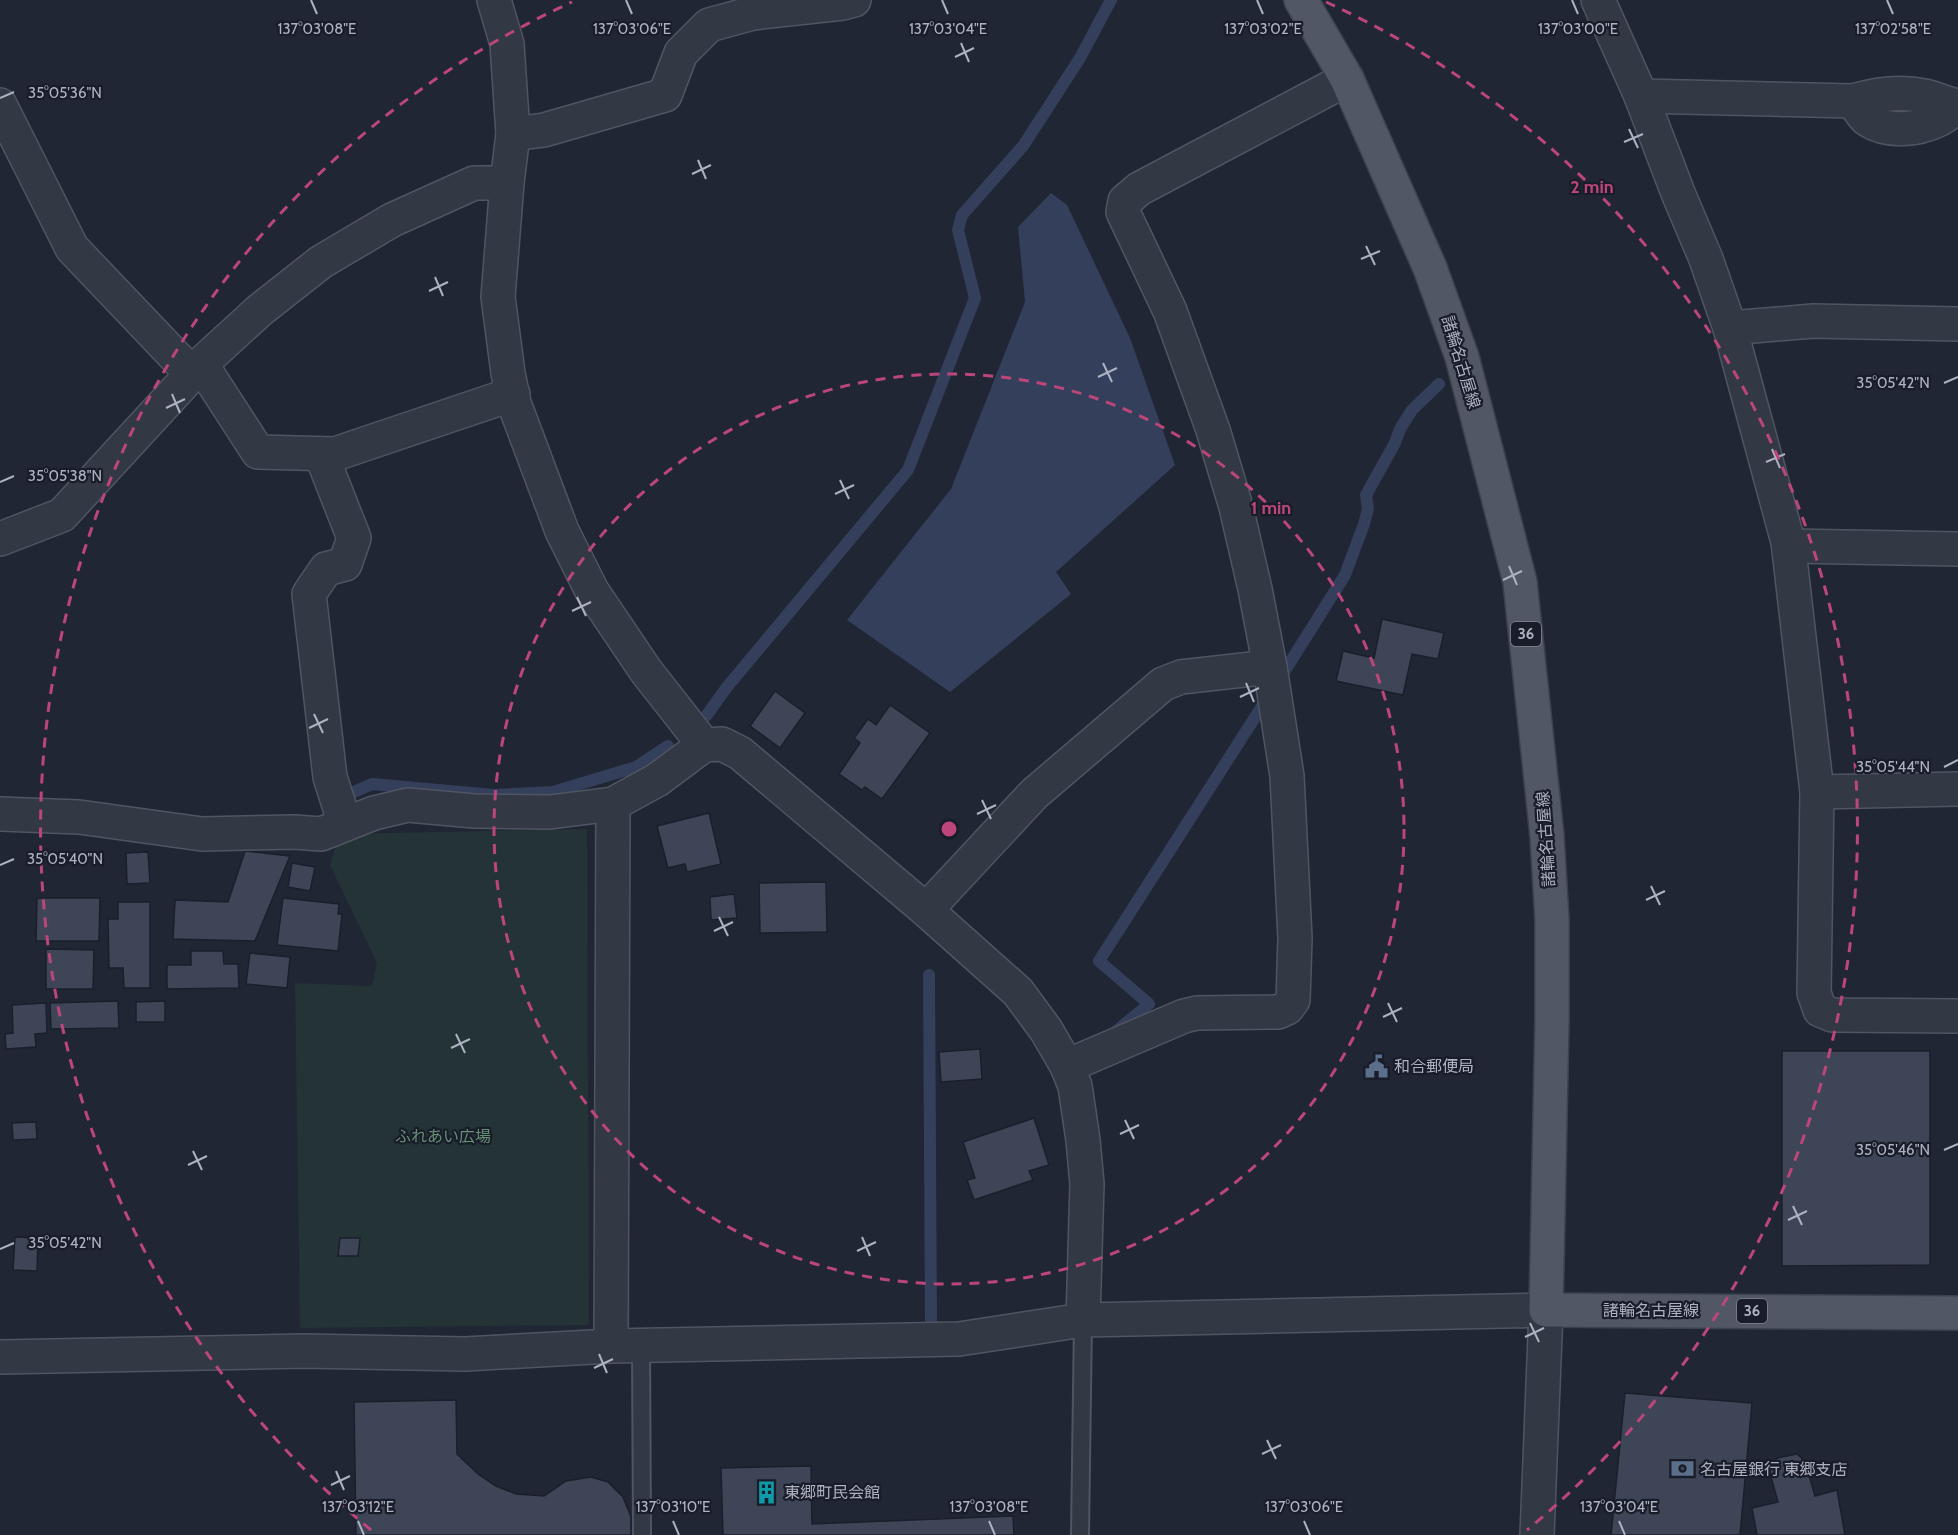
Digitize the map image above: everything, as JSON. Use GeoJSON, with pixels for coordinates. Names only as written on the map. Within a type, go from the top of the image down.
{"type":"FeatureCollection","features":[{"type":"Feature","properties":{"kind":"main road","name":"諸輪名古屋線"},"geometry":{"type":"LineString","coordinates":[[1301,0],[1347,79],[1430,268],[1462,357],[1520,582],[1547,836],[1552,920],[1546,1310],[1958,1313]]}},
{"type":"Feature","properties":{"kind":"street"},"geometry":{"type":"LineString","coordinates":[[494,0],[507,44],[513,134],[498,297],[513,394],[562,531],[592,591],[646,670],[704,745]]}},
{"type":"Feature","properties":{"kind":"street"},"geometry":{"type":"LineString","coordinates":[[513,134],[544,130],[665,95],[681,52],[709,25],[753,13],[854,0]]}},
{"type":"Feature","properties":{"kind":"street"},"geometry":{"type":"LineString","coordinates":[[1598,0],[1641,96],[1706,259],[1730,328],[1789,546],[1817,792],[1814,993],[1820,1010],[1832,1015],[1958,1016]]}},
{"type":"Feature","properties":{"kind":"street"},"geometry":{"type":"LineString","coordinates":[[1067,1066],[1184,1016],[1197,1013],[1278,1012],[1287,1008],[1293,1000],[1295,938],[1287,776],[1270,667],[1236,507],[1214,430],[1170,311],[1124,212],[1125,201],[1139,189],[1347,79]]}},
{"type":"Feature","properties":{"kind":"street"},"geometry":{"type":"LineString","coordinates":[[1641,96],[1853,101],[1875,94],[1922,95],[1958,106]]}},
{"type":"Feature","properties":{"kind":"street"},"geometry":{"type":"LineString","coordinates":[[0,105],[72,248],[197,369],[258,452],[335,454],[513,394]]}},
{"type":"Feature","properties":{"kind":"street"},"geometry":{"type":"LineString","coordinates":[[0,539],[62,515],[197,369],[260,310],[321,262],[392,220],[474,183],[507,183]]}},
{"type":"Feature","properties":{"kind":"street"},"geometry":{"type":"LineString","coordinates":[[1730,328],[1813,321],[1958,324]]}},
{"type":"Feature","properties":{"kind":"street"},"geometry":{"type":"LineString","coordinates":[[321,454],[354,538],[345,564],[326,569],[309,594],[330,777],[345,824]]}},
{"type":"Feature","properties":{"kind":"street"},"geometry":{"type":"LineString","coordinates":[[1789,546],[1958,549]]}},
{"type":"Feature","properties":{"kind":"street"},"geometry":{"type":"LineString","coordinates":[[926,910],[1034,794],[1163,684],[1181,678],[1270,667]]}},
{"type":"Feature","properties":{"kind":"street"},"geometry":{"type":"LineString","coordinates":[[0,814],[79,817],[202,834],[294,832],[321,834],[374,813],[408,805],[474,811],[550,812],[613,804],[657,780],[704,745],[722,744],[740,753],[926,910],[1018,992],[1046,1030],[1067,1066],[1075,1086],[1083,1140],[1087,1184],[1083,1320]]}},
{"type":"Feature","properties":{"kind":"street"},"geometry":{"type":"LineString","coordinates":[[1817,792],[1958,789]]}},
{"type":"Feature","properties":{"kind":"street"},"geometry":{"type":"LineString","coordinates":[[613,804],[626,1346]]}},
{"type":"Feature","properties":{"kind":"street"},"geometry":{"type":"LineString","coordinates":[[0,1357],[304,1351],[465,1354],[626,1346],[959,1339],[1083,1320],[1546,1310],[1537,1535]]}},
{"type":"Feature","properties":{"kind":"lane"},"geometry":{"type":"LineString","coordinates":[[1080,1535],[1083,1320]]}},
{"type":"Feature","properties":{"kind":"lane"},"geometry":{"type":"LineString","coordinates":[[626,1346],[642,1535]]}},
{"type":"Feature","properties":{"kind":"green space","name":"ふれあい広場"},"geometry":{"type":"Polygon","coordinates":[[[587,829],[589,1325],[300,1328],[295,983],[372,986],[377,963],[330,865],[340,834],[587,829]]]}},
{"type":"Feature","properties":{"kind":"water"},"geometry":{"type":"Polygon","coordinates":[[[1051,193],[1067,205],[1130,338],[1175,465],[1056,572],[1071,594],[950,692],[847,620],[951,489],[1025,302],[1018,227],[1051,193]]]}},
{"type":"Feature","properties":{"kind":"building"},"geometry":{"type":"Polygon","coordinates":[[[1382,619],[1444,633],[1438,659],[1412,654],[1403,695],[1336,681],[1343,651],[1374,658],[1382,619]]]}},
{"type":"Feature","properties":{"kind":"building"},"geometry":{"type":"Polygon","coordinates":[[[775,691],[805,713],[780,748],[750,726],[775,691]]]}},
{"type":"Feature","properties":{"kind":"building"},"geometry":{"type":"Polygon","coordinates":[[[890,705],[930,733],[882,799],[865,787],[862,790],[839,774],[860,743],[854,738],[868,719],[876,725],[890,705]]]}},
{"type":"Feature","properties":{"kind":"building"},"geometry":{"type":"Polygon","coordinates":[[[709,813],[721,864],[687,872],[685,864],[668,868],[657,826],[709,813]]]}},
{"type":"Feature","properties":{"kind":"building"},"geometry":{"type":"Polygon","coordinates":[[[245,851],[290,856],[255,941],[173,939],[175,900],[228,902],[245,851]]]}},
{"type":"Feature","properties":{"kind":"building"},"geometry":{"type":"Polygon","coordinates":[[[148,852],[150,883],[127,884],[126,853],[148,852]]]}},
{"type":"Feature","properties":{"kind":"building"},"geometry":{"type":"Polygon","coordinates":[[[292,863],[315,867],[310,891],[288,887],[292,863]]]}},
{"type":"Feature","properties":{"kind":"building"},"geometry":{"type":"Polygon","coordinates":[[[826,882],[827,932],[760,933],[759,883],[826,882]]]}},
{"type":"Feature","properties":{"kind":"building"},"geometry":{"type":"Polygon","coordinates":[[[734,894],[737,918],[711,920],[710,897],[734,894]]]}},
{"type":"Feature","properties":{"kind":"building"},"geometry":{"type":"Polygon","coordinates":[[[37,898],[100,898],[99,941],[36,941],[37,898]]]}},
{"type":"Feature","properties":{"kind":"building"},"geometry":{"type":"Polygon","coordinates":[[[283,898],[339,904],[338,914],[342,914],[338,951],[277,945],[283,898]]]}},
{"type":"Feature","properties":{"kind":"building"},"geometry":{"type":"Polygon","coordinates":[[[118,902],[150,902],[150,988],[124,988],[123,968],[109,968],[108,919],[118,919],[118,902]]]}},
{"type":"Feature","properties":{"kind":"building"},"geometry":{"type":"Polygon","coordinates":[[[46,949],[94,950],[93,989],[46,989],[46,949]]]}},
{"type":"Feature","properties":{"kind":"building"},"geometry":{"type":"Polygon","coordinates":[[[191,951],[223,951],[224,964],[238,964],[239,988],[167,989],[167,965],[191,965],[191,951]]]}},
{"type":"Feature","properties":{"kind":"building"},"geometry":{"type":"Polygon","coordinates":[[[250,953],[290,957],[287,988],[246,984],[250,953]]]}},
{"type":"Feature","properties":{"kind":"building"},"geometry":{"type":"Polygon","coordinates":[[[118,1001],[119,1028],[51,1029],[50,1003],[118,1001]]]}},
{"type":"Feature","properties":{"kind":"building"},"geometry":{"type":"Polygon","coordinates":[[[165,1001],[165,1022],[136,1022],[136,1002],[165,1001]]]}},
{"type":"Feature","properties":{"kind":"building"},"geometry":{"type":"Polygon","coordinates":[[[46,1003],[47,1033],[35,1034],[36,1047],[6,1049],[5,1034],[13,1033],[12,1005],[46,1003]]]}},
{"type":"Feature","properties":{"kind":"building"},"geometry":{"type":"Polygon","coordinates":[[[980,1049],[982,1079],[941,1082],[939,1052],[980,1049]]]}},
{"type":"Feature","properties":{"kind":"building"},"geometry":{"type":"Polygon","coordinates":[[[1782,1051],[1930,1051],[1930,1265],[1782,1266],[1782,1051]]]}},
{"type":"Feature","properties":{"kind":"building"},"geometry":{"type":"Polygon","coordinates":[[[1034,1118],[1049,1165],[1029,1171],[1033,1180],[974,1200],[967,1180],[975,1178],[963,1142],[1034,1118]]]}},
{"type":"Feature","properties":{"kind":"building"},"geometry":{"type":"Polygon","coordinates":[[[36,1122],[37,1139],[13,1140],[12,1123],[36,1122]]]}},
{"type":"Feature","properties":{"kind":"building"},"geometry":{"type":"Polygon","coordinates":[[[15,1237],[38,1238],[37,1271],[13,1270],[15,1237]]]}},
{"type":"Feature","properties":{"kind":"building"},"geometry":{"type":"Polygon","coordinates":[[[340,1238],[360,1238],[358,1256],[338,1256],[340,1238]]]}},
{"type":"Feature","properties":{"kind":"building","name":"名古屋銀行 東郷支店"},"geometry":{"type":"Polygon","coordinates":[[[1625,1393],[1752,1403],[1740,1535],[1611,1535],[1625,1393]]]}},
{"type":"Feature","properties":{"kind":"building"},"geometry":{"type":"Polygon","coordinates":[[[456,1400],[457,1454],[478,1474],[496,1486],[516,1494],[544,1496],[566,1481],[591,1477],[608,1482],[623,1497],[631,1517],[631,1535],[356,1535],[354,1402],[456,1400]]]}},
{"type":"Feature","properties":{"kind":"building"},"geometry":{"type":"Polygon","coordinates":[[[1797,1454],[1805,1461],[1815,1496],[1837,1490],[1845,1535],[1757,1535],[1752,1508],[1778,1502],[1769,1470],[1777,1458],[1797,1454]]]}},
{"type":"Feature","properties":{"kind":"building","name":"東郷町民会館"},"geometry":{"type":"Polygon","coordinates":[[[811,1466],[812,1524],[1013,1516],[1014,1535],[723,1535],[721,1468],[811,1466]]]}},
{"type":"Feature","properties":{"kind":"waterway"},"geometry":{"type":"LineString","coordinates":[[706,716],[727,687],[908,470],[975,298],[958,230],[962,215],[1023,146],[1080,58],[1111,0]]}},
{"type":"Feature","properties":{"kind":"waterway"},"geometry":{"type":"LineString","coordinates":[[1279,680],[1345,575],[1368,509],[1366,495],[1395,443],[1400,429],[1412,410],[1439,384]]}},
{"type":"Feature","properties":{"kind":"waterway"},"geometry":{"type":"LineString","coordinates":[[1114,1033],[1149,1004],[1099,961],[1268,697]]}},
{"type":"Feature","properties":{"kind":"waterway"},"geometry":{"type":"LineString","coordinates":[[347,795],[372,784],[493,795],[553,792],[636,767],[668,746]]}},
{"type":"Feature","properties":{"kind":"waterway"},"geometry":{"type":"LineString","coordinates":[[929,975],[931,1324]]}},
{"type":"Feature","properties":{"kind":"place","name":"和合郵便局"},"geometry":{"type":"Point","coordinates":[1376,1066]}},
{"type":"Feature","properties":{"kind":"place","name":"名古屋銀行 東郷支店"},"geometry":{"type":"Point","coordinates":[1682,1469]}},
{"type":"Feature","properties":{"kind":"place","name":"東郷町民会館"},"geometry":{"type":"Point","coordinates":[766,1492]}}]}
